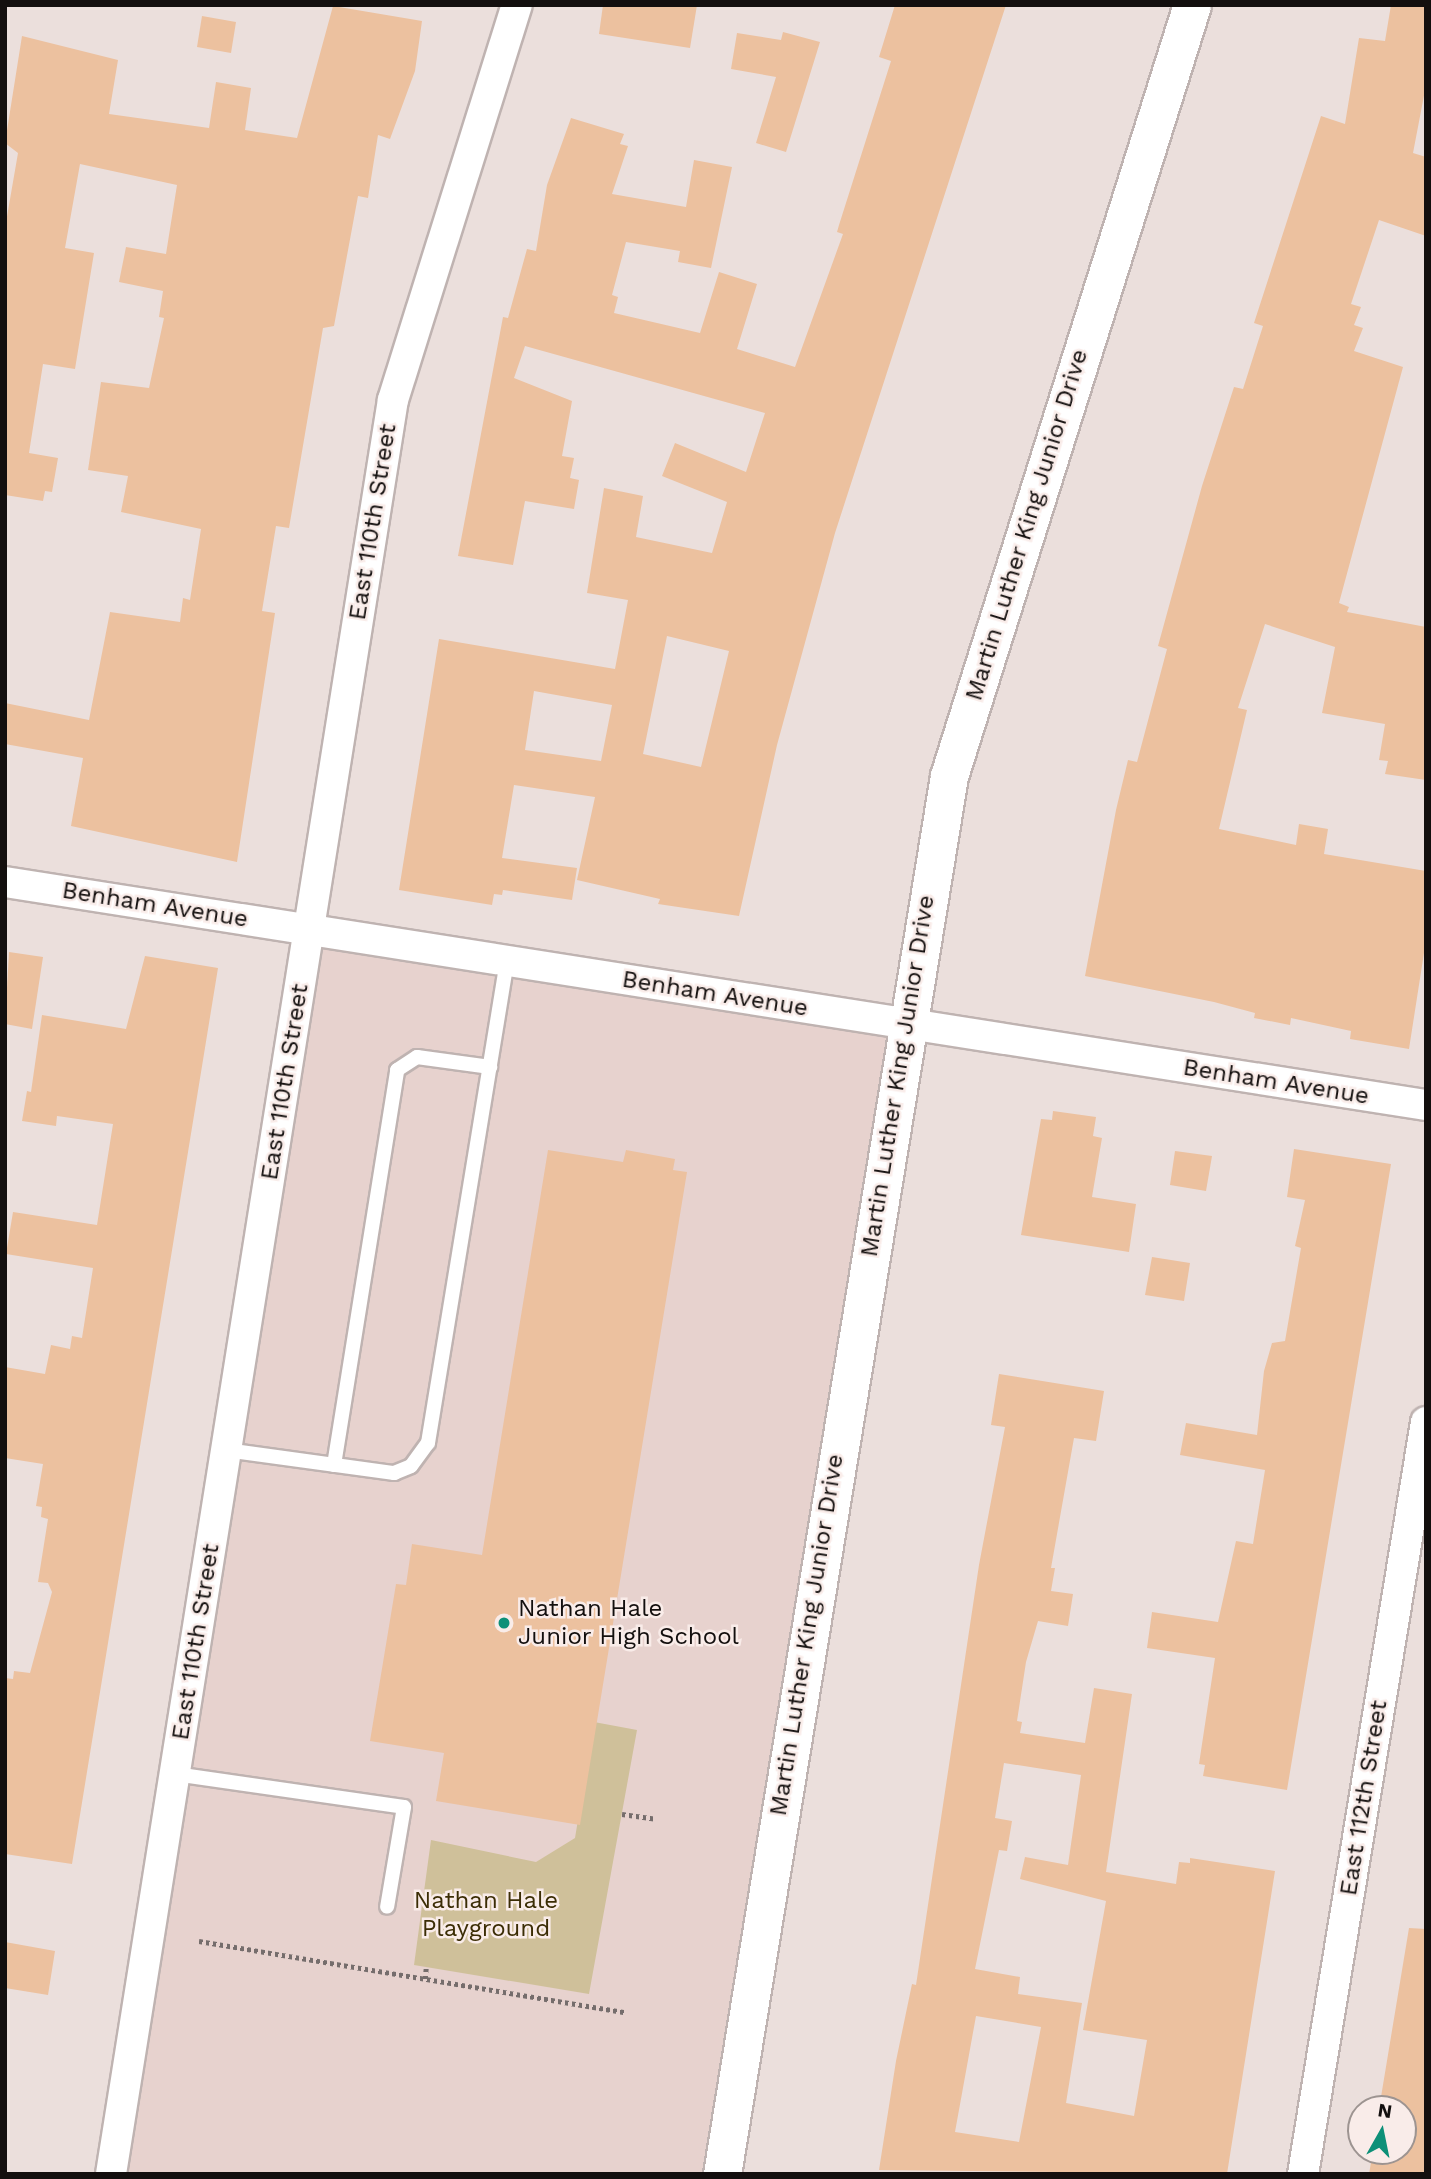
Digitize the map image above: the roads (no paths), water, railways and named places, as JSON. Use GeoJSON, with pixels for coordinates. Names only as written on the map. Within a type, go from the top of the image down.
{"type":"FeatureCollection","features":[{"type":"Feature","properties":{"kind":"street","name":"East 110th Street"},"geometry":{"type":"LineString","coordinates":[[111,2174],[393,400],[517,5]]}},
{"type":"Feature","properties":{"kind":"street","name":"Martin Luther King Junior Drive"},"geometry":{"type":"LineString","coordinates":[[722,2174],[904,1024],[949,776],[1192,5]]}},
{"type":"Feature","properties":{"kind":"street","name":"Benham Avenue"},"geometry":{"type":"LineString","coordinates":[[5,881],[1426,1105]]}},
{"type":"Feature","properties":{"kind":"street","name":"East 112th Street"},"geometry":{"type":"LineString","coordinates":[[1303,2174],[1426,1422]]}},
{"type":"Feature","properties":{"kind":"lane"},"geometry":{"type":"LineString","coordinates":[[226,1450],[394,1473],[411,1466],[428,1443],[507,961]]}},
{"type":"Feature","properties":{"kind":"lane"},"geometry":{"type":"LineString","coordinates":[[334,1465],[397,1070],[417,1057],[490,1067]]}},
{"type":"Feature","properties":{"kind":"lane"},"geometry":{"type":"LineString","coordinates":[[175,1774],[404,1807],[387,1908]]}},
{"type":"Feature","properties":{"kind":"place","name":"Nathan Hale Junior High School"},"geometry":{"type":"Point","coordinates":[504,1623]}},
{"type":"Feature","properties":{"kind":"park label","name":"Nathan Hale Playground"},"geometry":{"type":"Point","coordinates":[486,1915]}}]}
